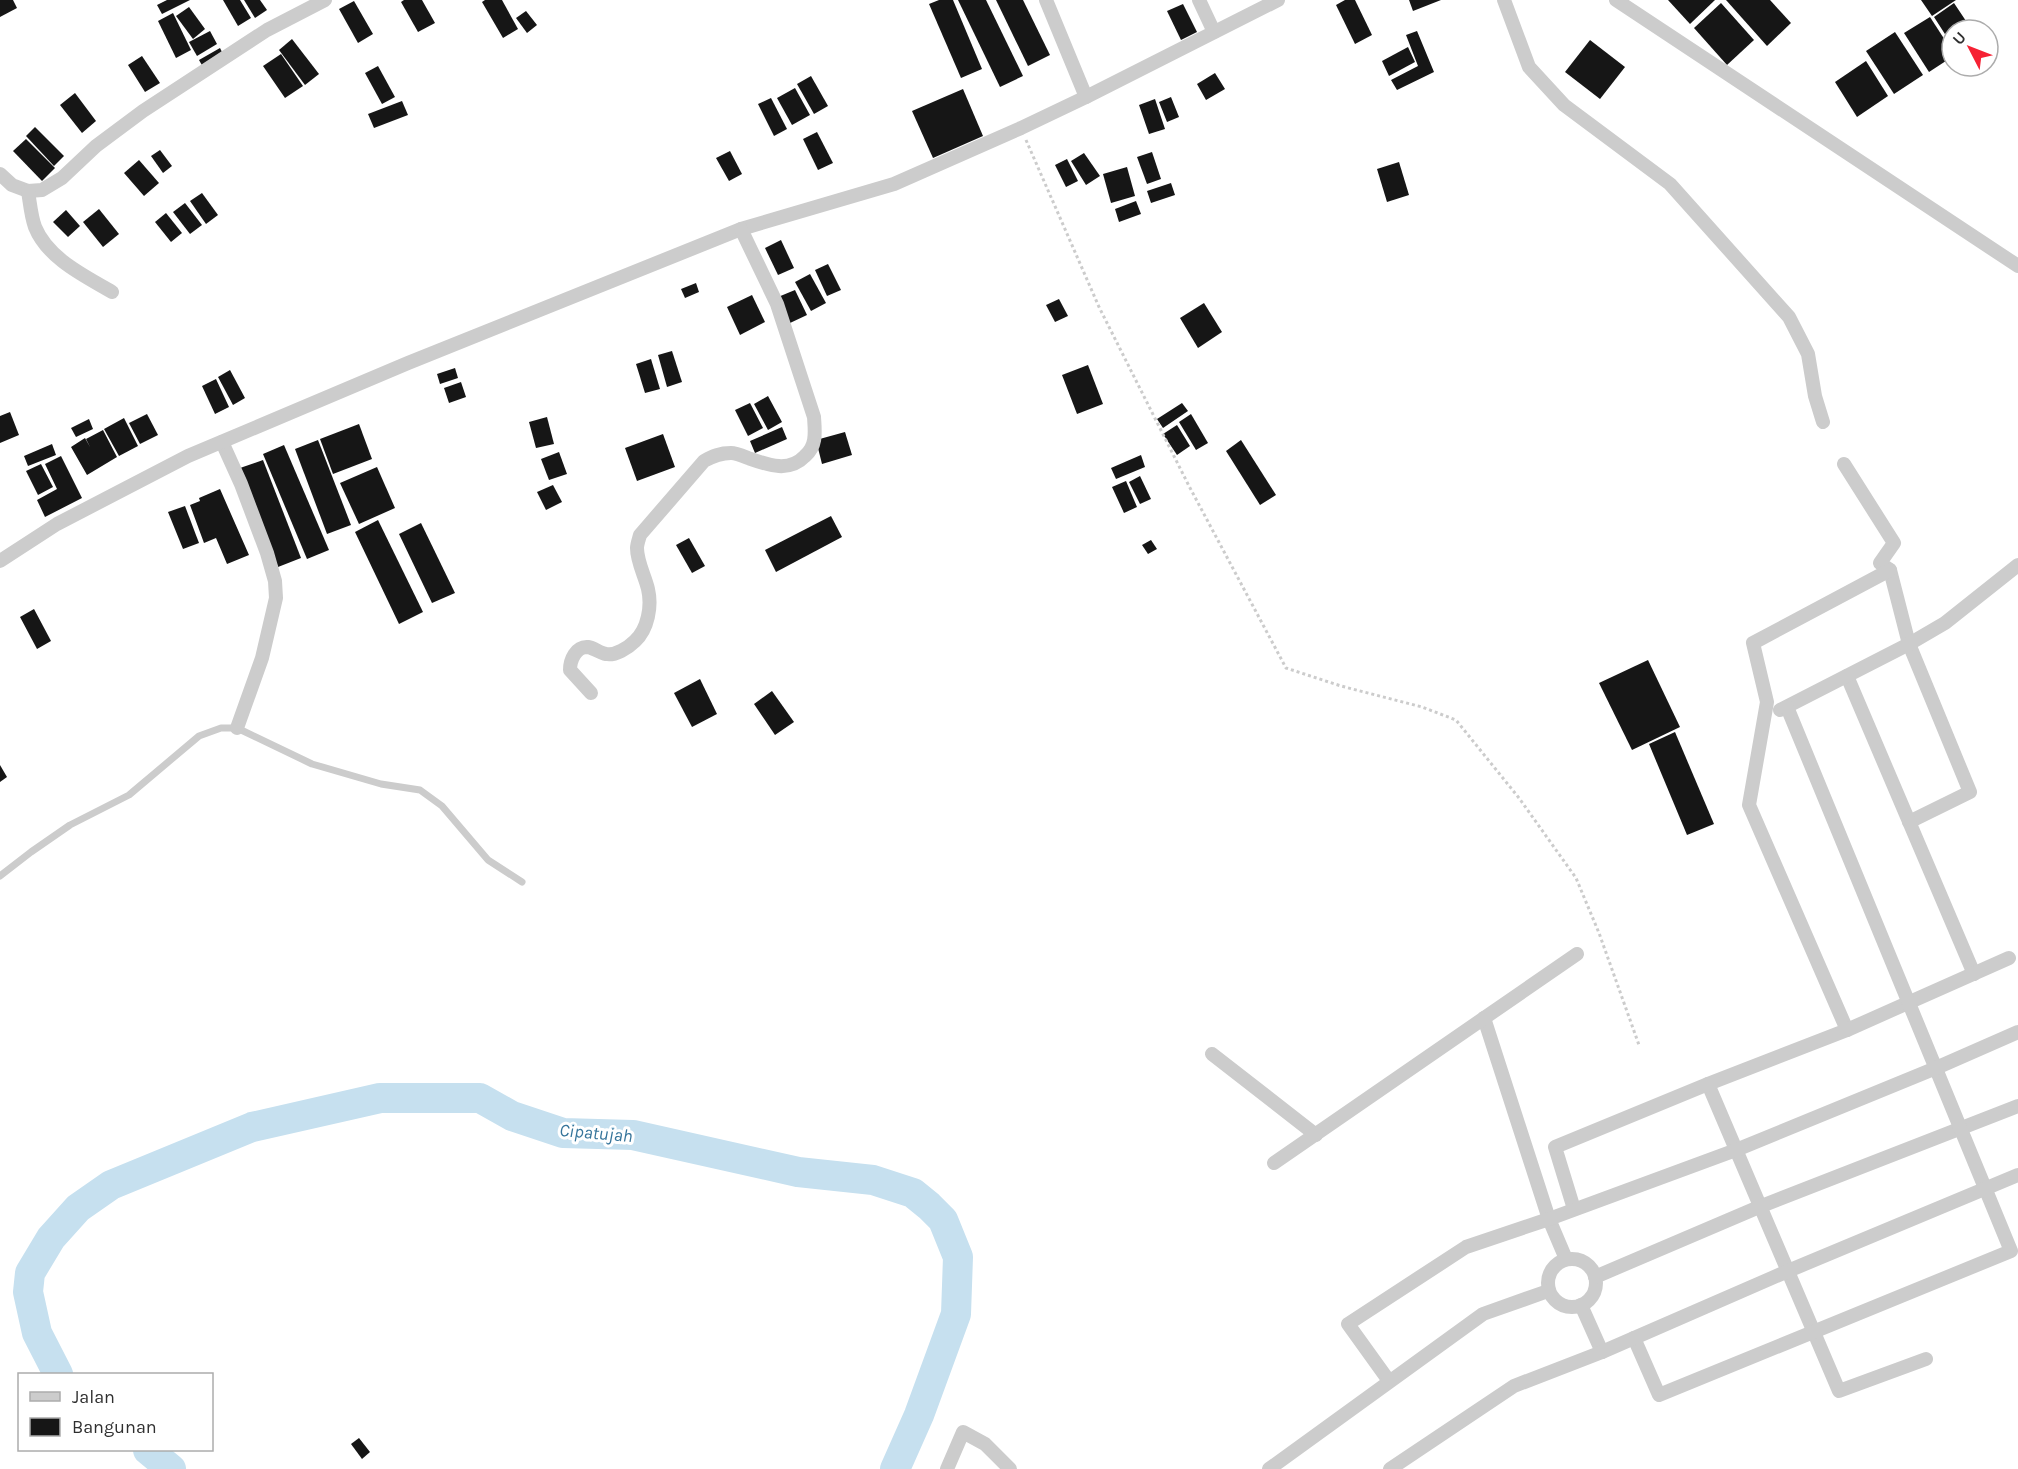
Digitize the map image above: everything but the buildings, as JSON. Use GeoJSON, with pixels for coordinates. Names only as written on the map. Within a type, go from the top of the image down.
{"type":"FeatureCollection","features":[{"type":"Feature","properties":{"kind":"street"},"geometry":{"type":"LineString","coordinates":[[0,174],[12,185],[28,191],[42,190],[62,178],[96,146],[143,111],[267,30],[325,0]]}},
{"type":"Feature","properties":{"kind":"street"},"geometry":{"type":"LineString","coordinates":[[1046,0],[1086,98]]}},
{"type":"Feature","properties":{"kind":"street"},"geometry":{"type":"LineString","coordinates":[[1199,0],[1214,32]]}},
{"type":"Feature","properties":{"kind":"street"},"geometry":{"type":"LineString","coordinates":[[0,561],[57,524],[188,456],[408,363],[741,229],[894,184],[1086,98],[1278,0]]}},
{"type":"Feature","properties":{"kind":"street"},"geometry":{"type":"LineString","coordinates":[[1504,0],[1529,67],[1564,105],[1670,184],[1789,317],[1808,354],[1815,396],[1823,422]]}},
{"type":"Feature","properties":{"kind":"street"},"geometry":{"type":"LineString","coordinates":[[1616,0],[2018,266]]}},
{"type":"Feature","properties":{"kind":"street"},"geometry":{"type":"LineString","coordinates":[[28,191],[35,227],[45,245],[69,266],[112,292]]}},
{"type":"Feature","properties":{"kind":"street"},"geometry":{"type":"LineString","coordinates":[[591,693],[570,670],[572,657],[578,650],[588,647],[606,654],[615,654],[635,641],[643,630],[649,609],[649,591],[639,560],[637,547],[640,535],[699,466],[715,454],[733,452],[768,465],[782,467],[797,464],[811,451],[816,435],[814,417],[777,304],[741,229]]}},
{"type":"Feature","properties":{"kind":"street"},"geometry":{"type":"LineString","coordinates":[[222,442],[241,484],[267,553],[275,581],[276,598],[262,658],[237,728]]}},
{"type":"Feature","properties":{"kind":"street"},"geometry":{"type":"LineString","coordinates":[[1844,464],[1894,543],[1880,563],[1890,570],[1909,644],[1970,792],[1909,822]]}},
{"type":"Feature","properties":{"kind":"street"},"geometry":{"type":"LineString","coordinates":[[1767,715],[1787,707],[1946,623],[2018,565]]}},
{"type":"Feature","properties":{"kind":"street"},"geometry":{"type":"LineString","coordinates":[[1847,1030],[1749,805],[1767,715],[1767,702],[1753,643],[1890,570]]}},
{"type":"Feature","properties":{"kind":"street"},"geometry":{"type":"LineString","coordinates":[[1847,676],[1974,974]]}},
{"type":"Feature","properties":{"kind":"street"},"geometry":{"type":"LineString","coordinates":[[1634,1338],[1659,1395],[2011,1251],[1787,707]]}},
{"type":"Feature","properties":{"kind":"street"},"geometry":{"type":"LineString","coordinates":[[1274,1163],[1577,954]]}},
{"type":"Feature","properties":{"kind":"street"},"geometry":{"type":"LineString","coordinates":[[1575,1209],[1556,1147],[1847,1030],[2009,958]]}},
{"type":"Feature","properties":{"kind":"street"},"geometry":{"type":"LineString","coordinates":[[1484,1017],[1549,1219],[1566,1259]]}},
{"type":"Feature","properties":{"kind":"street"},"geometry":{"type":"LineString","coordinates":[[1389,1381],[1348,1324],[1466,1246],[1549,1219],[1736,1150],[2018,1032]]}},
{"type":"Feature","properties":{"kind":"street"},"geometry":{"type":"LineString","coordinates":[[1212,1054],[1316,1134]]}},
{"type":"Feature","properties":{"kind":"street"},"geometry":{"type":"LineString","coordinates":[[1708,1084],[1839,1391],[1926,1359]]}},
{"type":"Feature","properties":{"kind":"street"},"geometry":{"type":"LineString","coordinates":[[1595,1277],[1759,1207],[2018,1106]]}},
{"type":"Feature","properties":{"kind":"street"},"geometry":{"type":"LineString","coordinates":[[1390,1469],[1515,1386],[1602,1352],[2018,1175]]}},
{"type":"Feature","properties":{"kind":"street"},"geometry":{"type":"LineString","coordinates":[[1566,1259],[1581,1260],[1592,1270],[1595,1277],[1594,1292],[1590,1299],[1581,1305],[1562,1306],[1548,1291],[1549,1274],[1553,1268],[1566,1259]]}},
{"type":"Feature","properties":{"kind":"street"},"geometry":{"type":"LineString","coordinates":[[1269,1469],[1483,1314],[1548,1291]]}},
{"type":"Feature","properties":{"kind":"street"},"geometry":{"type":"LineString","coordinates":[[1581,1305],[1602,1352]]}},
{"type":"Feature","properties":{"kind":"street"},"geometry":{"type":"LineString","coordinates":[[947,1469],[963,1432],[986,1444],[1010,1469]]}},
{"type":"Feature","properties":{"kind":"lane"},"geometry":{"type":"LineString","coordinates":[[0,876],[70,825],[129,795],[199,736],[221,728],[237,728],[312,764],[381,784],[420,790],[442,806],[488,860],[522,882]]}},
{"type":"Feature","properties":{"kind":"path"},"geometry":{"type":"LineString","coordinates":[[1021,128],[1099,308],[1286,668],[1341,686],[1422,707],[1456,720],[1519,798],[1576,878],[1599,933],[1639,1045]]}},
{"type":"Feature","properties":{"kind":"waterway","name":"Cipatujah"},"geometry":{"type":"LineString","coordinates":[[57,1373],[37,1333],[28,1292],[30,1273],[51,1238],[78,1208],[111,1185],[252,1127],[380,1098],[480,1098],[512,1116],[563,1133],[633,1135],[798,1172],[873,1180],[913,1193],[929,1206],[943,1220],[958,1257],[956,1314],[919,1415],[895,1469]]}},
{"type":"Feature","properties":{"kind":"waterway","name":"Cipatujah"},"geometry":{"type":"LineString","coordinates":[[149,1451],[171,1469]]}}]}
